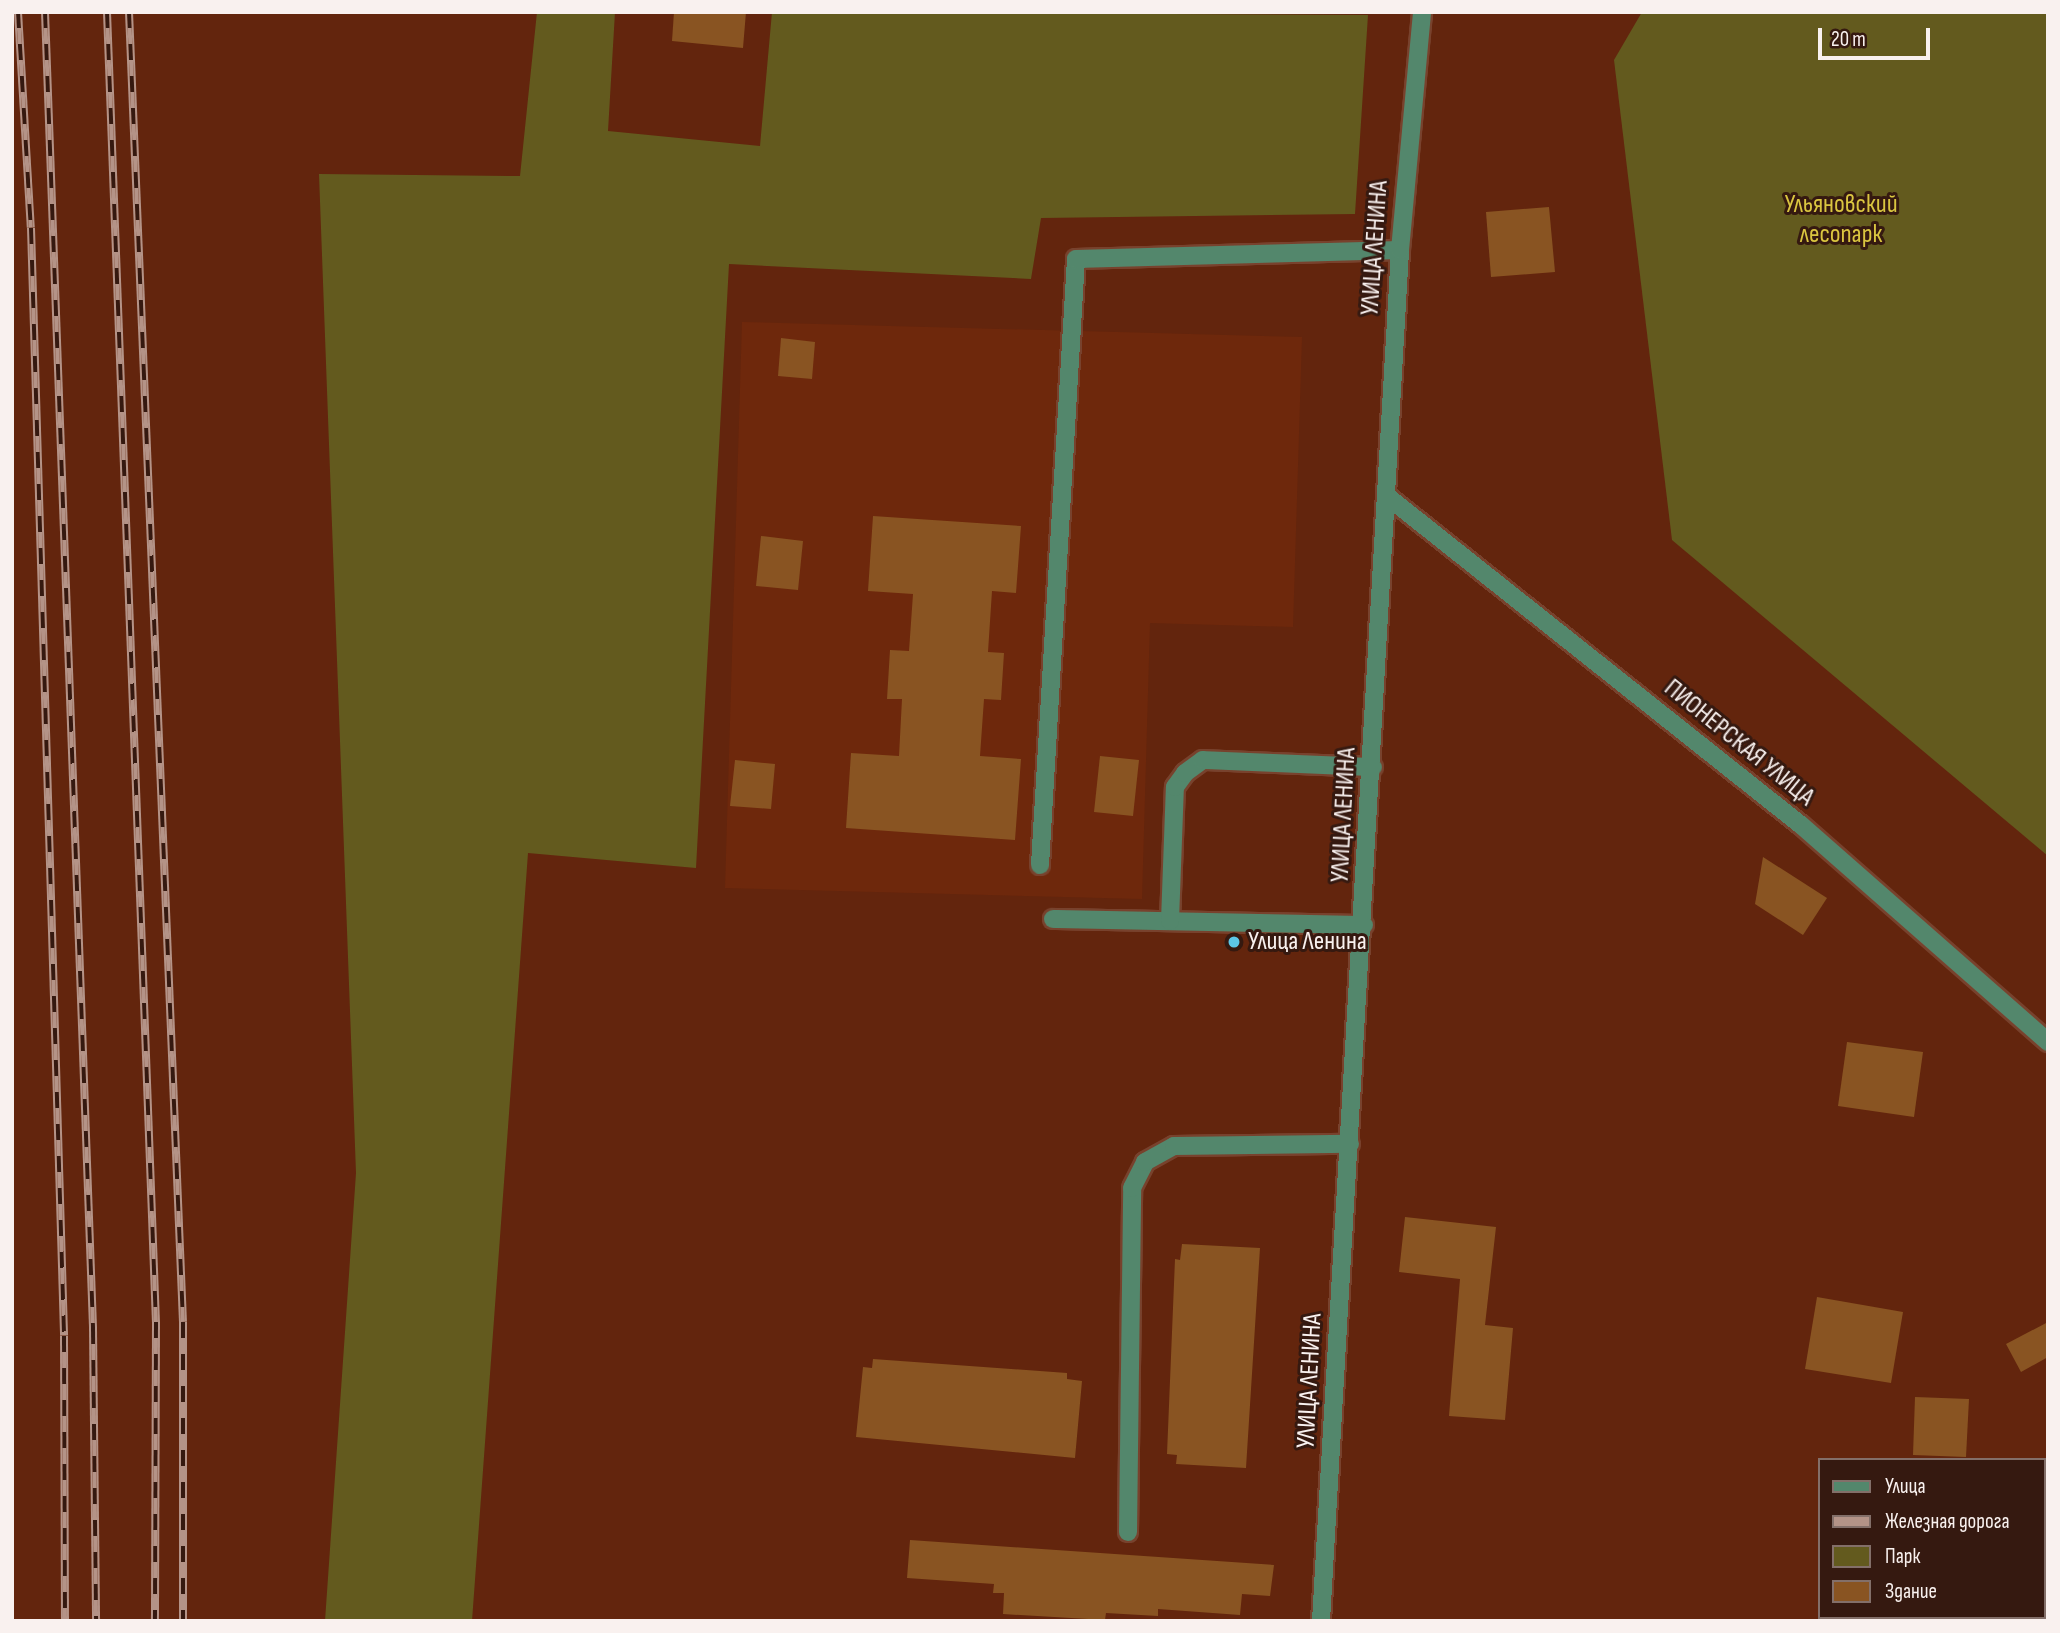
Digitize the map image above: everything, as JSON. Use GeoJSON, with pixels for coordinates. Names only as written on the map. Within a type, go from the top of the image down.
{"type":"FeatureCollection","features":[{"type":"Feature","properties":{"kind":"street","name":"УЛИЦА ЛЕНИНА"},"geometry":{"type":"LineString","coordinates":[[1321,1621],[1364,925],[1400,250],[1422,12]]}},
{"type":"Feature","properties":{"kind":"street"},"geometry":{"type":"LineString","coordinates":[[1040,865],[1076,259],[1400,250]]}},
{"type":"Feature","properties":{"kind":"street","name":"ПИОНЕРСКАЯ УЛИЦА"},"geometry":{"type":"LineString","coordinates":[[1388,497],[1801,825],[2048,1042]]}},
{"type":"Feature","properties":{"kind":"street"},"geometry":{"type":"LineString","coordinates":[[1170,921],[1175,788],[1185,773],[1203,760],[1373,766]]}},
{"type":"Feature","properties":{"kind":"street"},"geometry":{"type":"LineString","coordinates":[[1053,919],[1364,925]]}},
{"type":"Feature","properties":{"kind":"street"},"geometry":{"type":"LineString","coordinates":[[1128,1531],[1132,1188],[1145,1162],[1174,1146],[1350,1144]]}},
{"type":"Feature","properties":{"kind":"shaded area"},"geometry":{"type":"Polygon","coordinates":[[[742,322],[1302,337],[1293,627],[1150,623],[1142,899],[725,888],[742,322]]]}},
{"type":"Feature","properties":{"kind":"green space"},"geometry":{"type":"Polygon","coordinates":[[[537,12],[615,12],[608,131],[760,146],[772,12],[1368,15],[1355,214],[1041,218],[1031,279],[729,264],[696,868],[528,853],[472,1621],[325,1621],[356,1173],[319,174],[520,176],[537,12]]]}},
{"type":"Feature","properties":{"kind":"green space","name":"Ульяновский лесопарк"},"geometry":{"type":"Polygon","coordinates":[[[1642,12],[2048,12],[2048,856],[1672,540],[1614,60],[1642,12]]]}},
{"type":"Feature","properties":{"kind":"building"},"geometry":{"type":"Polygon","coordinates":[[[674,12],[746,12],[743,48],[672,41],[674,12]]]}},
{"type":"Feature","properties":{"kind":"building"},"geometry":{"type":"Polygon","coordinates":[[[1549,207],[1555,272],[1491,277],[1486,212],[1549,207]]]}},
{"type":"Feature","properties":{"kind":"building"},"geometry":{"type":"Polygon","coordinates":[[[781,338],[815,342],[812,379],[778,376],[781,338]]]}},
{"type":"Feature","properties":{"kind":"building"},"geometry":{"type":"Polygon","coordinates":[[[873,516],[1021,526],[1016,593],[992,591],[988,652],[1004,653],[1001,700],[984,699],[980,756],[1021,759],[1015,840],[846,828],[851,753],[899,756],[902,699],[887,699],[890,650],[909,651],[913,594],[868,591],[873,516]]]}},
{"type":"Feature","properties":{"kind":"building"},"geometry":{"type":"Polygon","coordinates":[[[761,536],[803,541],[798,590],[756,586],[761,536]]]}},
{"type":"Feature","properties":{"kind":"building"},"geometry":{"type":"Polygon","coordinates":[[[1100,756],[1139,760],[1133,816],[1094,812],[1100,756]]]}},
{"type":"Feature","properties":{"kind":"building"},"geometry":{"type":"Polygon","coordinates":[[[735,760],[775,764],[771,809],[730,806],[735,760]]]}},
{"type":"Feature","properties":{"kind":"building"},"geometry":{"type":"Polygon","coordinates":[[[1763,857],[1827,898],[1803,935],[1755,904],[1763,857]]]}},
{"type":"Feature","properties":{"kind":"building"},"geometry":{"type":"Polygon","coordinates":[[[1847,1042],[1923,1052],[1914,1117],[1838,1106],[1847,1042]]]}},
{"type":"Feature","properties":{"kind":"building"},"geometry":{"type":"Polygon","coordinates":[[[1405,1217],[1496,1227],[1485,1325],[1513,1328],[1505,1420],[1449,1416],[1460,1279],[1399,1272],[1405,1217]]]}},
{"type":"Feature","properties":{"kind":"building"},"geometry":{"type":"Polygon","coordinates":[[[1182,1244],[1260,1248],[1246,1468],[1176,1464],[1177,1455],[1167,1454],[1175,1259],[1180,1260],[1182,1244]]]}},
{"type":"Feature","properties":{"kind":"building"},"geometry":{"type":"Polygon","coordinates":[[[1817,1297],[1903,1312],[1891,1383],[1805,1369],[1817,1297]]]}},
{"type":"Feature","properties":{"kind":"building"},"geometry":{"type":"Polygon","coordinates":[[[2048,1322],[2048,1357],[2021,1372],[2006,1344],[2048,1322]]]}},
{"type":"Feature","properties":{"kind":"building"},"geometry":{"type":"Polygon","coordinates":[[[873,1359],[1067,1373],[1067,1379],[1082,1381],[1075,1458],[856,1437],[863,1367],[872,1368],[873,1359]]]}},
{"type":"Feature","properties":{"kind":"building"},"geometry":{"type":"Polygon","coordinates":[[[1915,1397],[1969,1399],[1966,1457],[1913,1455],[1915,1397]]]}},
{"type":"Feature","properties":{"kind":"building"},"geometry":{"type":"Polygon","coordinates":[[[910,1540],[1274,1565],[1270,1596],[1242,1594],[1240,1615],[1158,1609],[1158,1616],[1106,1613],[1105,1620],[1003,1614],[1004,1593],[993,1593],[994,1584],[907,1578],[910,1540]]]}},
{"type":"Feature","properties":{"kind":"railway"},"geometry":{"type":"LineString","coordinates":[[18,12],[31,228],[64,1336],[65,1621]]}},
{"type":"Feature","properties":{"kind":"railway"},"geometry":{"type":"LineString","coordinates":[[45,12],[93,1328],[96,1621]]}},
{"type":"Feature","properties":{"kind":"railway"},"geometry":{"type":"LineString","coordinates":[[107,12],[156,1322],[155,1621]]}},
{"type":"Feature","properties":{"kind":"railway"},"geometry":{"type":"LineString","coordinates":[[129,12],[183,1322],[183,1621]]}},
{"type":"Feature","properties":{"kind":"place","name":"Улица Ленина"},"geometry":{"type":"Point","coordinates":[1234,942]}}]}
